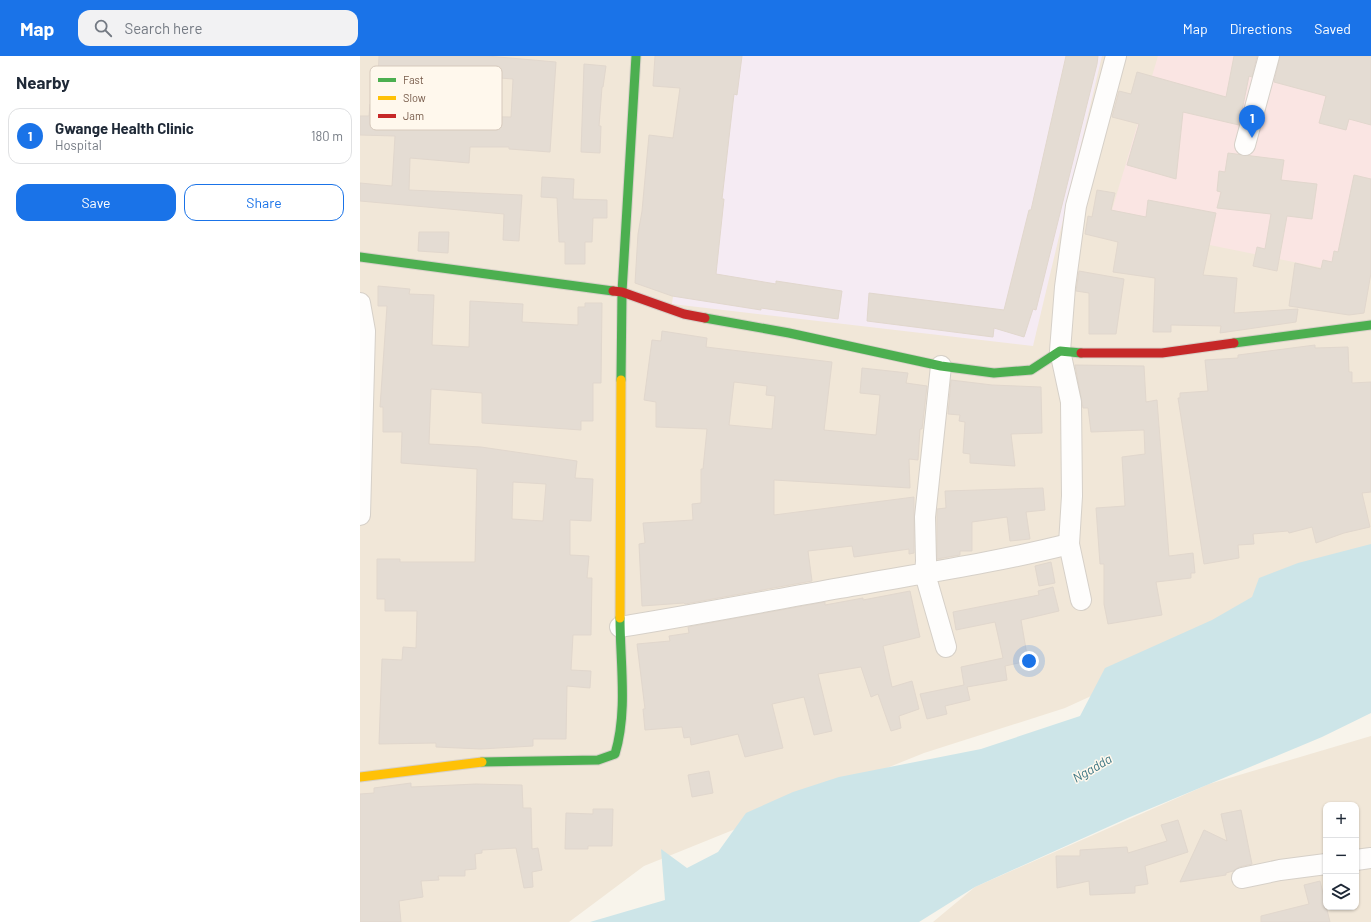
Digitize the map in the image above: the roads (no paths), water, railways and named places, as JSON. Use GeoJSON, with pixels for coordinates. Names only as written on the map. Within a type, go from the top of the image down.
{"type":"FeatureCollection","features":[{"type":"Feature","properties":{"kind":"street"},"geometry":{"type":"LineString","coordinates":[[360,777],[484,762],[598,760],[615,754],[620,738],[622,716],[620,627],[622,292],[636,56]]}},
{"type":"Feature","properties":{"kind":"street"},"geometry":{"type":"LineString","coordinates":[[1081,600],[1069,544],[1072,496],[1071,402],[1060,351],[1065,287],[1076,206],[1116,56]]}},
{"type":"Feature","properties":{"kind":"street"},"geometry":{"type":"LineString","coordinates":[[1245,145],[1269,56]]}},
{"type":"Feature","properties":{"kind":"street"},"geometry":{"type":"LineString","coordinates":[[360,258],[622,292],[684,314],[789,333],[941,366],[994,373],[1031,370],[1060,351],[1085,353],[1162,353],[1371,325]]}},
{"type":"Feature","properties":{"kind":"street"},"geometry":{"type":"LineString","coordinates":[[360,303],[365,331],[360,515]]}},
{"type":"Feature","properties":{"kind":"street"},"geometry":{"type":"LineString","coordinates":[[941,366],[925,517],[925,574],[946,647]]}},
{"type":"Feature","properties":{"kind":"street"},"geometry":{"type":"LineString","coordinates":[[620,627],[704,614],[925,574],[1069,544]]}},
{"type":"Feature","properties":{"kind":"street"},"geometry":{"type":"LineString","coordinates":[[1359,860],[1371,858]]}},
{"type":"Feature","properties":{"kind":"street"},"geometry":{"type":"LineString","coordinates":[[1242,878],[1280,870],[1323,864]]}},
{"type":"Feature","properties":{"kind":"water","name":"Ngadda"},"geometry":{"type":"Polygon","coordinates":[[[1371,544],[1371,713],[1322,737],[1130,817],[975,887],[919,922],[590,922],[665,900],[661,849],[687,868],[718,852],[746,813],[793,792],[839,777],[981,749],[1080,716],[1105,668],[1212,620],[1252,597],[1259,578],[1298,563],[1371,544]]]}},
{"type":"Feature","properties":{"kind":"place","name":"Gwange Health Clinic"},"geometry":{"type":"Point","coordinates":[1252,138]}}]}
